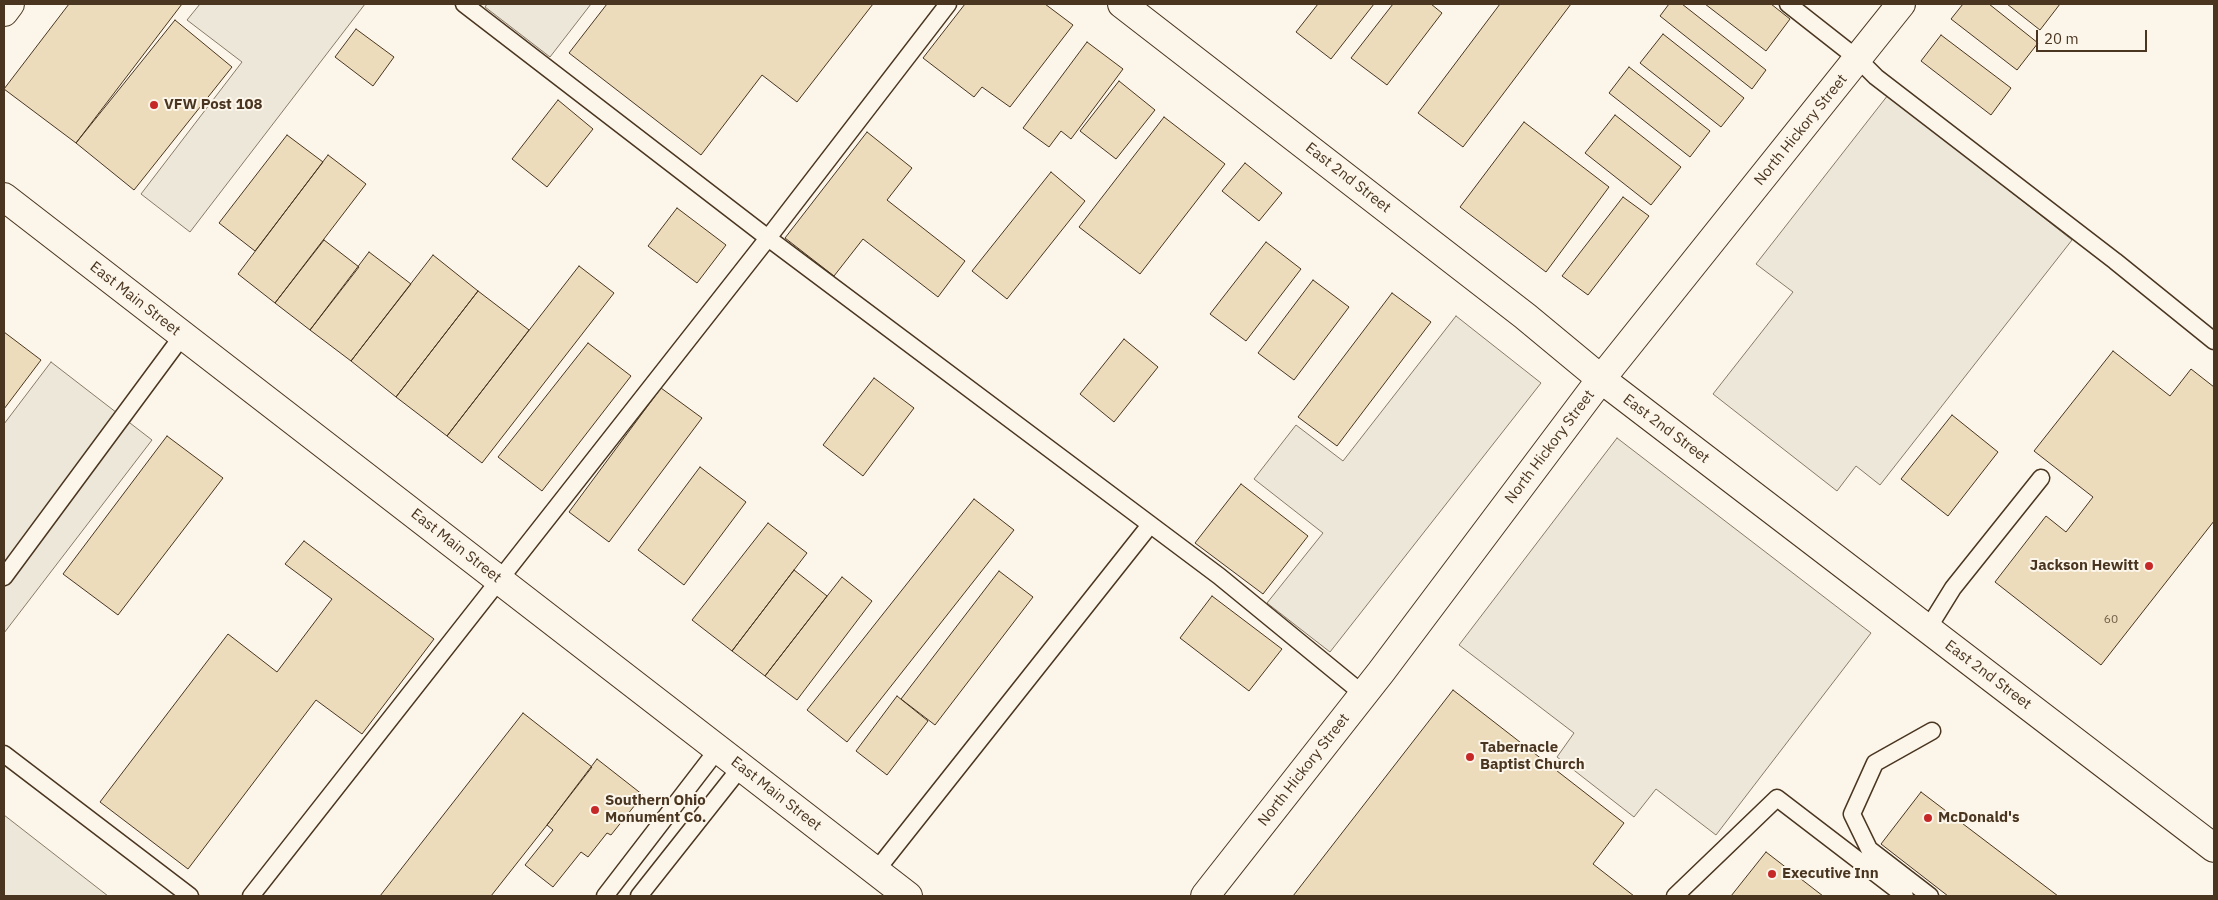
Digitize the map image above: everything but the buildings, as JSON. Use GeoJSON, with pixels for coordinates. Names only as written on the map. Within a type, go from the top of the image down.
{"type":"FeatureCollection","features":[{"type":"Feature","properties":{"kind":"street"},"geometry":{"type":"LineString","coordinates":[[4,12],[10,4]]}},
{"type":"Feature","properties":{"kind":"street","name":"East 2nd Street"},"geometry":{"type":"LineString","coordinates":[[1122,4],[1525,316],[1601,379],[2214,848]]}},
{"type":"Feature","properties":{"kind":"street","name":"North Hickory Street"},"geometry":{"type":"LineString","coordinates":[[1205,896],[1363,694],[1601,379],[1901,4]]}},
{"type":"Feature","properties":{"kind":"street","name":"East Main Street"},"geometry":{"type":"LineString","coordinates":[[4,196],[908,896]]}},
{"type":"Feature","properties":{"kind":"lane"},"geometry":{"type":"LineString","coordinates":[[464,4],[768,238],[1219,576],[1363,694]]}},
{"type":"Feature","properties":{"kind":"lane"},"geometry":{"type":"LineString","coordinates":[[251,896],[501,580],[948,4]]}},
{"type":"Feature","properties":{"kind":"lane"},"geometry":{"type":"LineString","coordinates":[[1788,4],[1858,59],[1876,77],[2115,261],[2214,341]]}},
{"type":"Feature","properties":{"kind":"lane"},"geometry":{"type":"LineString","coordinates":[[4,577],[183,336]]}},
{"type":"Feature","properties":{"kind":"lane"},"geometry":{"type":"LineString","coordinates":[[1928,630],[1954,588],[2040,478]]}},
{"type":"Feature","properties":{"kind":"lane"},"geometry":{"type":"LineString","coordinates":[[876,872],[1150,525]]}},
{"type":"Feature","properties":{"kind":"lane"},"geometry":{"type":"LineString","coordinates":[[1930,896],[1869,849],[1852,814],[1875,763],[1932,731]]}},
{"type":"Feature","properties":{"kind":"lane"},"geometry":{"type":"LineString","coordinates":[[605,896],[718,748]]}},
{"type":"Feature","properties":{"kind":"lane"},"geometry":{"type":"LineString","coordinates":[[4,754],[190,896]]}},
{"type":"Feature","properties":{"kind":"lane"},"geometry":{"type":"LineString","coordinates":[[639,896],[741,767]]}},
{"type":"Feature","properties":{"kind":"lane"},"geometry":{"type":"LineString","coordinates":[[1675,896],[1777,798],[1905,896]]}},
{"type":"Feature","properties":{"kind":"shaded area"},"geometry":{"type":"Polygon","coordinates":[[[200,4],[365,4],[190,232],[141,194],[242,62],[187,20],[200,4]]]}},
{"type":"Feature","properties":{"kind":"shaded area"},"geometry":{"type":"Polygon","coordinates":[[[487,4],[591,4],[550,57],[485,7],[487,4]]]}},
{"type":"Feature","properties":{"kind":"shaded area"},"geometry":{"type":"Polygon","coordinates":[[[1888,95],[2072,240],[1880,485],[1856,466],[1837,491],[1713,394],[1793,292],[1756,264],[1888,95]]]}},
{"type":"Feature","properties":{"kind":"shaded area"},"geometry":{"type":"Polygon","coordinates":[[[1456,316],[1541,383],[1330,652],[1267,603],[1323,533],[1254,479],[1296,425],[1343,461],[1456,316]]]}},
{"type":"Feature","properties":{"kind":"shaded area"},"geometry":{"type":"Polygon","coordinates":[[[51,362],[152,440],[4,633],[4,424],[51,362]]]}},
{"type":"Feature","properties":{"kind":"shaded area"},"geometry":{"type":"Polygon","coordinates":[[[1617,438],[1871,633],[1716,835],[1656,789],[1634,817],[1557,757],[1574,733],[1459,645],[1617,438]]]}},
{"type":"Feature","properties":{"kind":"shaded area"},"geometry":{"type":"Polygon","coordinates":[[[4,815],[108,896],[4,896],[4,815]]]}},
{"type":"Feature","properties":{"kind":"place","name":"VFW Post 108"},"geometry":{"type":"Point","coordinates":[154,105]}},
{"type":"Feature","properties":{"kind":"place","name":"Jackson Hewitt"},"geometry":{"type":"Point","coordinates":[2149,566]}},
{"type":"Feature","properties":{"kind":"place","name":"Tabernacle Baptist Church"},"geometry":{"type":"Point","coordinates":[1470,757]}},
{"type":"Feature","properties":{"kind":"place","name":"Southern Ohio Monument Co."},"geometry":{"type":"Point","coordinates":[595,810]}},
{"type":"Feature","properties":{"kind":"place","name":"McDonald's"},"geometry":{"type":"Point","coordinates":[1928,818]}},
{"type":"Feature","properties":{"kind":"place","name":"Executive Inn"},"geometry":{"type":"Point","coordinates":[1772,874]}}]}
